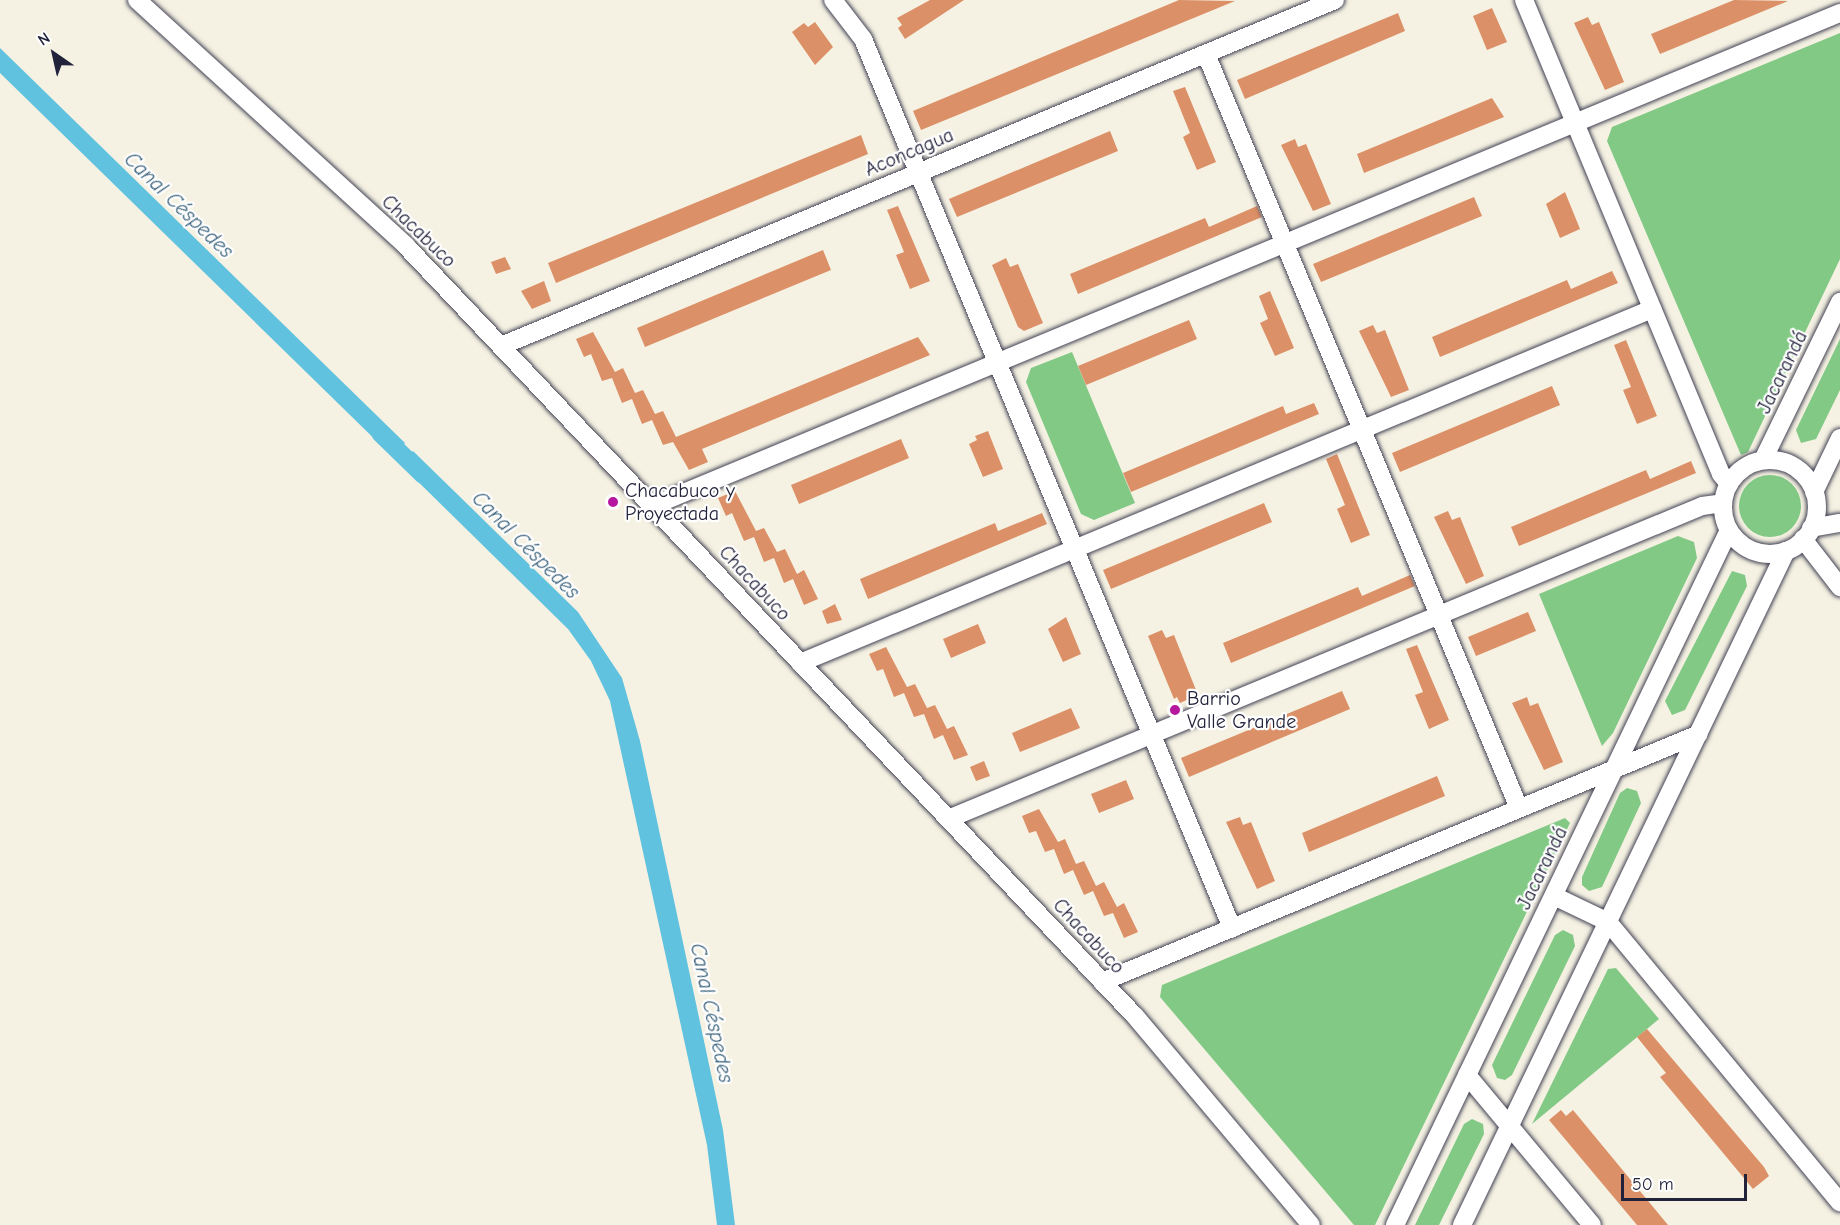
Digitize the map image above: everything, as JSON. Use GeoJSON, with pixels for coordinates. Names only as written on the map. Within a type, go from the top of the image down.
{"type":"FeatureCollection","features":[{"type":"Feature","properties":{"kind":"street","name":"Chacabuco"},"geometry":{"type":"LineString","coordinates":[[137,0],[406,246],[1102,982],[1311,1225]]}},
{"type":"Feature","properties":{"kind":"street","name":"Aconcagua"},"geometry":{"type":"LineString","coordinates":[[501,346],[1335,0]]}},
{"type":"Feature","properties":{"kind":"street"},"geometry":{"type":"LineString","coordinates":[[1524,0],[1652,309],[1729,484]]}},
{"type":"Feature","properties":{"kind":"street"},"geometry":{"type":"LineString","coordinates":[[841,2],[863,39],[1232,928]]}},
{"type":"Feature","properties":{"kind":"street"},"geometry":{"type":"LineString","coordinates":[[652,506],[1840,13]]}},
{"type":"Feature","properties":{"kind":"street"},"geometry":{"type":"LineString","coordinates":[[1206,54],[1519,808]]}},
{"type":"Feature","properties":{"kind":"street","name":"Jacarandá"},"geometry":{"type":"LineString","coordinates":[[1763,460],[1840,302]]}},
{"type":"Feature","properties":{"kind":"street"},"geometry":{"type":"LineString","coordinates":[[800,663],[1652,309]]}},
{"type":"Feature","properties":{"kind":"street"},"geometry":{"type":"LineString","coordinates":[[1814,492],[1840,438]]}},
{"type":"Feature","properties":{"kind":"street"},"geometry":{"type":"LineString","coordinates":[[1786,550],[1760,553],[1748,548],[1729,530],[1723,503],[1729,484],[1743,468],[1763,460],[1789,464],[1809,480],[1817,504],[1807,534]]}},
{"type":"Feature","properties":{"kind":"street"},"geometry":{"type":"LineString","coordinates":[[948,819],[1702,506],[1723,503]]}},
{"type":"Feature","properties":{"kind":"street"},"geometry":{"type":"LineString","coordinates":[[1462,1225],[1786,550],[1807,534],[1840,524]]}},
{"type":"Feature","properties":{"kind":"street","name":"Jacarandá"},"geometry":{"type":"LineString","coordinates":[[1395,1225],[1729,530]]}},
{"type":"Feature","properties":{"kind":"street"},"geometry":{"type":"LineString","coordinates":[[1807,534],[1840,587]]}},
{"type":"Feature","properties":{"kind":"street"},"geometry":{"type":"LineString","coordinates":[[1102,982],[1699,734]]}},
{"type":"Feature","properties":{"kind":"street"},"geometry":{"type":"LineString","coordinates":[[1554,896],[1608,922],[1840,1202]]}},
{"type":"Feature","properties":{"kind":"street"},"geometry":{"type":"LineString","coordinates":[[1467,1075],[1592,1225]]}},
{"type":"Feature","properties":{"kind":"green space"},"geometry":{"type":"Polygon","coordinates":[[[1840,33],[1840,259],[1748,452],[1741,455],[1607,141],[1612,127],[1840,33]]]}},
{"type":"Feature","properties":{"kind":"green space"},"geometry":{"type":"Polygon","coordinates":[[[1840,339],[1840,390],[1816,439],[1801,443],[1796,430],[1840,339]]]}},
{"type":"Feature","properties":{"kind":"green space"},"geometry":{"type":"Polygon","coordinates":[[[1072,352],[1135,503],[1094,520],[1081,514],[1026,382],[1031,368],[1072,352]]]}},
{"type":"Feature","properties":{"kind":"green space"},"geometry":{"type":"Polygon","coordinates":[[[1770,475],[1782,477],[1792,484],[1799,494],[1801,506],[1799,518],[1792,528],[1782,535],[1770,537],[1758,535],[1748,528],[1741,518],[1739,506],[1741,494],[1748,484],[1758,477],[1770,475]]]}},
{"type":"Feature","properties":{"kind":"green space"},"geometry":{"type":"Polygon","coordinates":[[[1678,536],[1694,542],[1697,558],[1613,733],[1602,746],[1539,594],[1678,536]]]}},
{"type":"Feature","properties":{"kind":"green space"},"geometry":{"type":"Polygon","coordinates":[[[1732,571],[1745,575],[1747,586],[1685,710],[1672,715],[1665,701],[1732,571]]]}},
{"type":"Feature","properties":{"kind":"green space"},"geometry":{"type":"Polygon","coordinates":[[[1627,788],[1637,791],[1641,803],[1602,887],[1589,891],[1582,885],[1582,877],[1620,793],[1627,788]]]}},
{"type":"Feature","properties":{"kind":"green space"},"geometry":{"type":"Polygon","coordinates":[[[1565,818],[1570,823],[1375,1225],[1354,1225],[1160,997],[1162,985],[1565,818]]]}},
{"type":"Feature","properties":{"kind":"green space"},"geometry":{"type":"Polygon","coordinates":[[[1563,930],[1573,935],[1575,946],[1512,1075],[1505,1080],[1497,1078],[1492,1065],[1555,935],[1563,930]]]}},
{"type":"Feature","properties":{"kind":"green space"},"geometry":{"type":"Polygon","coordinates":[[[1616,968],[1659,1019],[1532,1124],[1608,969],[1616,968]]]}},
{"type":"Feature","properties":{"kind":"green space"},"geometry":{"type":"Polygon","coordinates":[[[1472,1119],[1483,1124],[1484,1134],[1439,1225],[1415,1225],[1464,1124],[1472,1119]]]}},
{"type":"Feature","properties":{"kind":"water"},"geometry":{"type":"Polygon","coordinates":[[[0,48],[405,443],[392,456],[0,73],[0,48]]]}},
{"type":"Feature","properties":{"kind":"water"},"geometry":{"type":"Polygon","coordinates":[[[413,451],[578,612],[622,678],[640,741],[723,1130],[735,1225],[717,1225],[707,1145],[610,701],[591,661],[568,629],[399,463],[413,451]]]}},
{"type":"Feature","properties":{"kind":"building"},"geometry":{"type":"Polygon","coordinates":[[[930,0],[964,0],[905,39],[898,28],[902,25],[897,18],[930,0]]]}},
{"type":"Feature","properties":{"kind":"building"},"geometry":{"type":"Polygon","coordinates":[[[1179,0],[1235,1],[921,130],[913,111],[1179,0]]]}},
{"type":"Feature","properties":{"kind":"building"},"geometry":{"type":"Polygon","coordinates":[[[1734,0],[1788,1],[1660,54],[1651,34],[1734,0]]]}},
{"type":"Feature","properties":{"kind":"building"},"geometry":{"type":"Polygon","coordinates":[[[1492,8],[1507,42],[1487,50],[1473,16],[1492,8]]]}},
{"type":"Feature","properties":{"kind":"building"},"geometry":{"type":"Polygon","coordinates":[[[1398,13],[1405,31],[1245,99],[1237,80],[1398,13]]]}},
{"type":"Feature","properties":{"kind":"building"},"geometry":{"type":"Polygon","coordinates":[[[1588,17],[1592,25],[1599,22],[1624,82],[1605,90],[1574,23],[1588,17]]]}},
{"type":"Feature","properties":{"kind":"building"},"geometry":{"type":"Polygon","coordinates":[[[815,22],[833,47],[815,65],[792,32],[804,23],[808,27],[815,22]]]}},
{"type":"Feature","properties":{"kind":"building"},"geometry":{"type":"Polygon","coordinates":[[[1185,87],[1216,162],[1197,170],[1183,137],[1190,133],[1173,91],[1185,87]]]}},
{"type":"Feature","properties":{"kind":"building"},"geometry":{"type":"Polygon","coordinates":[[[1492,98],[1504,117],[1364,173],[1357,154],[1492,98]]]}},
{"type":"Feature","properties":{"kind":"building"},"geometry":{"type":"Polygon","coordinates":[[[1110,131],[1118,151],[957,217],[949,199],[1110,131]]]}},
{"type":"Feature","properties":{"kind":"building"},"geometry":{"type":"Polygon","coordinates":[[[861,135],[868,154],[556,283],[548,263],[861,135]]]}},
{"type":"Feature","properties":{"kind":"building"},"geometry":{"type":"Polygon","coordinates":[[[1295,139],[1298,147],[1306,144],[1331,204],[1313,211],[1281,145],[1295,139]]]}},
{"type":"Feature","properties":{"kind":"building"},"geometry":{"type":"Polygon","coordinates":[[[1565,192],[1580,229],[1560,238],[1546,204],[1565,192]]]}},
{"type":"Feature","properties":{"kind":"building"},"geometry":{"type":"Polygon","coordinates":[[[1474,197],[1482,216],[1321,282],[1313,264],[1474,197]]]}},
{"type":"Feature","properties":{"kind":"building"},"geometry":{"type":"Polygon","coordinates":[[[898,206],[930,281],[910,289],[896,255],[904,252],[887,210],[898,206]]]}},
{"type":"Feature","properties":{"kind":"building"},"geometry":{"type":"Polygon","coordinates":[[[1257,206],[1262,217],[1078,294],[1070,274],[1205,218],[1209,227],[1257,206]]]}},
{"type":"Feature","properties":{"kind":"building"},"geometry":{"type":"Polygon","coordinates":[[[823,250],[831,270],[645,347],[637,328],[823,250]]]}},
{"type":"Feature","properties":{"kind":"building"},"geometry":{"type":"Polygon","coordinates":[[[505,257],[511,269],[496,274],[491,262],[505,257]]]}},
{"type":"Feature","properties":{"kind":"building"},"geometry":{"type":"Polygon","coordinates":[[[1006,258],[1010,267],[1018,264],[1043,323],[1024,331],[1018,327],[992,265],[1006,258]]]}},
{"type":"Feature","properties":{"kind":"building"},"geometry":{"type":"Polygon","coordinates":[[[1612,271],[1618,283],[1440,357],[1432,337],[1567,280],[1571,289],[1612,271]]]}},
{"type":"Feature","properties":{"kind":"building"},"geometry":{"type":"Polygon","coordinates":[[[544,281],[551,301],[532,309],[521,291],[544,281]]]}},
{"type":"Feature","properties":{"kind":"building"},"geometry":{"type":"Polygon","coordinates":[[[1270,291],[1294,348],[1275,356],[1260,323],[1268,319],[1259,296],[1270,291]]]}},
{"type":"Feature","properties":{"kind":"building"},"geometry":{"type":"Polygon","coordinates":[[[1189,320],[1197,339],[1086,385],[1078,366],[1189,320]]]}},
{"type":"Feature","properties":{"kind":"building"},"geometry":{"type":"Polygon","coordinates":[[[1373,325],[1377,333],[1385,330],[1409,390],[1391,397],[1359,331],[1373,325]]]}},
{"type":"Feature","properties":{"kind":"building"},"geometry":{"type":"Polygon","coordinates":[[[593,332],[615,372],[623,368],[635,393],[643,390],[655,414],[663,411],[676,437],[918,337],[930,355],[702,449],[708,462],[689,470],[673,442],[663,445],[652,420],[642,424],[632,399],[622,403],[612,378],[602,381],[591,354],[584,357],[576,339],[593,332]]]}},
{"type":"Feature","properties":{"kind":"building"},"geometry":{"type":"Polygon","coordinates":[[[1626,340],[1657,416],[1637,424],[1623,390],[1631,387],[1614,345],[1626,340]]]}},
{"type":"Feature","properties":{"kind":"building"},"geometry":{"type":"Polygon","coordinates":[[[1552,386],[1560,405],[1400,472],[1392,453],[1552,386]]]}},
{"type":"Feature","properties":{"kind":"building"},"geometry":{"type":"Polygon","coordinates":[[[1314,403],[1319,414],[1131,492],[1123,473],[1283,406],[1286,414],[1314,403]]]}},
{"type":"Feature","properties":{"kind":"building"},"geometry":{"type":"Polygon","coordinates":[[[988,431],[1003,469],[983,477],[969,444],[977,440],[975,436],[988,431]]]}},
{"type":"Feature","properties":{"kind":"building"},"geometry":{"type":"Polygon","coordinates":[[[901,439],[909,458],[799,504],[791,485],[901,439]]]}},
{"type":"Feature","properties":{"kind":"building"},"geometry":{"type":"Polygon","coordinates":[[[1337,454],[1370,535],[1351,543],[1337,509],[1345,505],[1326,459],[1337,454]]]}},
{"type":"Feature","properties":{"kind":"building"},"geometry":{"type":"Polygon","coordinates":[[[1691,461],[1696,473],[1519,546],[1511,527],[1646,470],[1650,479],[1691,461]]]}},
{"type":"Feature","properties":{"kind":"building"},"geometry":{"type":"Polygon","coordinates":[[[735,491],[756,531],[764,528],[777,552],[785,549],[797,574],[804,570],[818,599],[804,605],[793,579],[784,583],[774,558],[764,562],[754,537],[744,541],[732,513],[726,516],[718,498],[735,491]]]}},
{"type":"Feature","properties":{"kind":"building"},"geometry":{"type":"Polygon","coordinates":[[[1264,503],[1272,522],[1111,589],[1103,570],[1264,503]]]}},
{"type":"Feature","properties":{"kind":"building"},"geometry":{"type":"Polygon","coordinates":[[[1448,511],[1452,520],[1460,517],[1484,576],[1466,584],[1434,517],[1448,511]]]}},
{"type":"Feature","properties":{"kind":"building"},"geometry":{"type":"Polygon","coordinates":[[[1042,513],[1047,524],[868,599],[860,579],[995,523],[998,531],[1042,513]]]}},
{"type":"Feature","properties":{"kind":"building"},"geometry":{"type":"Polygon","coordinates":[[[1410,575],[1415,586],[1231,663],[1223,643],[1358,587],[1362,596],[1410,575]]]}},
{"type":"Feature","properties":{"kind":"building"},"geometry":{"type":"Polygon","coordinates":[[[835,604],[842,620],[827,624],[822,611],[835,604]]]}},
{"type":"Feature","properties":{"kind":"building"},"geometry":{"type":"Polygon","coordinates":[[[1528,612],[1536,631],[1476,656],[1468,637],[1528,612]]]}},
{"type":"Feature","properties":{"kind":"building"},"geometry":{"type":"Polygon","coordinates":[[[1066,617],[1081,654],[1063,662],[1048,629],[1066,617]]]}},
{"type":"Feature","properties":{"kind":"building"},"geometry":{"type":"Polygon","coordinates":[[[978,624],[986,643],[951,658],[943,639],[978,624]]]}},
{"type":"Feature","properties":{"kind":"building"},"geometry":{"type":"Polygon","coordinates":[[[1162,630],[1166,638],[1174,635],[1198,695],[1180,703],[1177,697],[1174,699],[1148,636],[1162,630]]]}},
{"type":"Feature","properties":{"kind":"building"},"geometry":{"type":"Polygon","coordinates":[[[1417,645],[1449,720],[1429,729],[1415,695],[1423,692],[1406,649],[1417,645]]]}},
{"type":"Feature","properties":{"kind":"building"},"geometry":{"type":"Polygon","coordinates":[[[886,647],[907,687],[915,684],[927,708],[935,705],[947,729],[954,726],[968,755],[954,760],[943,735],[934,739],[924,714],[914,717],[904,693],[894,697],[883,669],[877,671],[869,654],[886,647]]]}},
{"type":"Feature","properties":{"kind":"building"},"geometry":{"type":"Polygon","coordinates":[[[1342,691],[1350,709],[1189,777],[1181,758],[1342,691]]]}},
{"type":"Feature","properties":{"kind":"building"},"geometry":{"type":"Polygon","coordinates":[[[1527,697],[1530,706],[1538,703],[1563,762],[1544,770],[1512,703],[1527,697]]]}},
{"type":"Feature","properties":{"kind":"building"},"geometry":{"type":"Polygon","coordinates":[[[1071,708],[1080,728],[1020,752],[1012,733],[1071,708]]]}},
{"type":"Feature","properties":{"kind":"building"},"geometry":{"type":"Polygon","coordinates":[[[984,761],[990,776],[976,781],[970,767],[984,761]]]}},
{"type":"Feature","properties":{"kind":"building"},"geometry":{"type":"Polygon","coordinates":[[[1437,776],[1445,796],[1309,852],[1302,833],[1437,776]]]}},
{"type":"Feature","properties":{"kind":"building"},"geometry":{"type":"Polygon","coordinates":[[[1126,780],[1134,799],[1099,813],[1091,794],[1126,780]]]}},
{"type":"Feature","properties":{"kind":"building"},"geometry":{"type":"Polygon","coordinates":[[[1039,809],[1058,842],[1065,839],[1076,864],[1084,861],[1096,886],[1104,882],[1117,907],[1124,903],[1138,932],[1124,938],[1113,913],[1104,916],[1093,891],[1084,895],[1073,870],[1064,874],[1054,849],[1045,852],[1036,831],[1029,833],[1022,816],[1039,809]]]}},
{"type":"Feature","properties":{"kind":"building"},"geometry":{"type":"Polygon","coordinates":[[[1240,817],[1243,825],[1251,822],[1275,881],[1257,889],[1226,822],[1240,817]]]}},
{"type":"Feature","properties":{"kind":"building"},"geometry":{"type":"Polygon","coordinates":[[[1647,1029],[1764,1167],[1769,1176],[1753,1189],[1660,1077],[1666,1073],[1637,1037],[1647,1029]]]}},
{"type":"Feature","properties":{"kind":"building"},"geometry":{"type":"Polygon","coordinates":[[[1561,1110],[1566,1116],[1573,1110],[1668,1225],[1637,1225],[1549,1120],[1561,1110]]]}},
{"type":"Feature","properties":{"kind":"waterway","name":"Canal Céspedes"},"geometry":{"type":"LineString","coordinates":[[380,433],[423,475]]}},
{"type":"Feature","properties":{"kind":"place","name":"Chacabuco y Proyectada"},"geometry":{"type":"Point","coordinates":[613,502]}},
{"type":"Feature","properties":{"kind":"place","name":"Barrio Valle Grande"},"geometry":{"type":"Point","coordinates":[1175,710]}}]}
